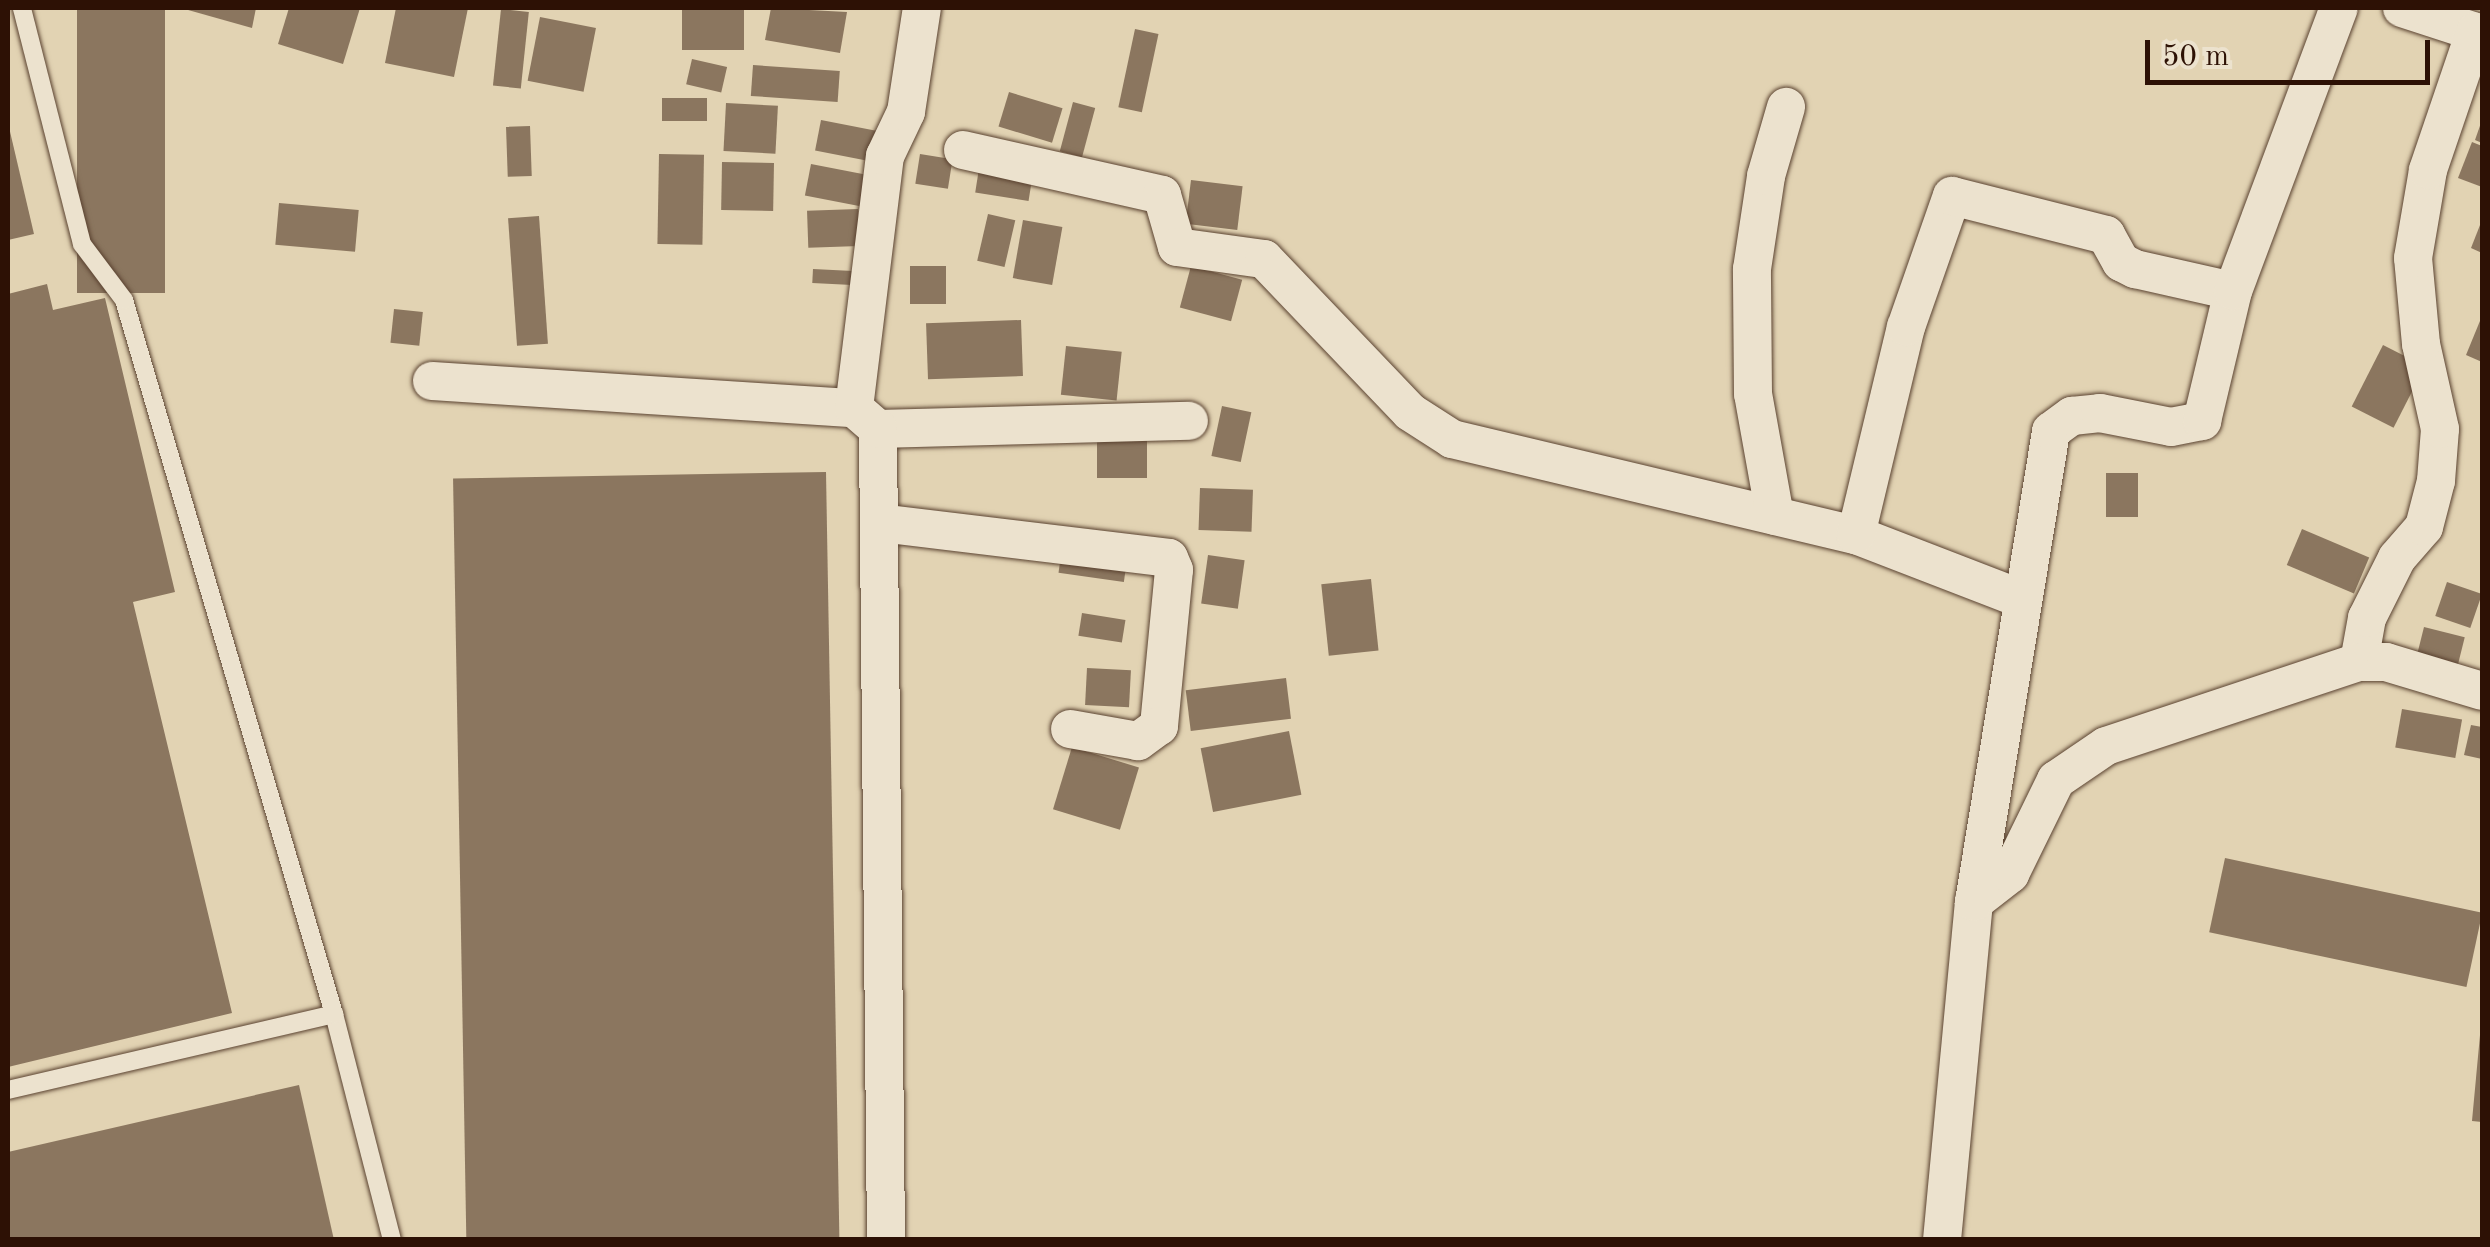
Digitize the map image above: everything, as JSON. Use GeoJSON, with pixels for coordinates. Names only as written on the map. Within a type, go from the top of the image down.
{"type":"FeatureCollection","features":[{"type":"Feature","properties":{"kind":"street"},"geometry":{"type":"LineString","coordinates":[[886,1240],[880,523],[866,419],[884,156],[906,112],[922,8]]}},
{"type":"Feature","properties":{"kind":"street"},"geometry":{"type":"LineString","coordinates":[[1942,1240],[1974,902],[2051,431],[2072,416],[2100,412],[2170,427],[2202,421],[2232,291],[2339,8]]}},
{"type":"Feature","properties":{"kind":"street"},"geometry":{"type":"LineString","coordinates":[[2359,662],[2367,618],[2394,564],[2424,527],[2436,480],[2440,429],[2421,344],[2413,258],[2428,170],[2479,33],[2402,8]]}},
{"type":"Feature","properties":{"kind":"street"},"geometry":{"type":"LineString","coordinates":[[1775,516],[1753,394],[1752,269],[1766,176],[1786,106]]}},
{"type":"Feature","properties":{"kind":"street"},"geometry":{"type":"LineString","coordinates":[[964,150],[1162,196],[1177,248],[1264,260],[1410,412],[1452,439],[1856,535],[2022,599]]}},
{"type":"Feature","properties":{"kind":"street"},"geometry":{"type":"LineString","coordinates":[[1856,535],[1906,328],[1952,196],[2100,233],[2134,269],[2232,291]]}},
{"type":"Feature","properties":{"kind":"street"},"geometry":{"type":"LineString","coordinates":[[432,382],[866,419],[1189,421]]}},
{"type":"Feature","properties":{"kind":"street"},"geometry":{"type":"LineString","coordinates":[[880,523],[1170,558],[1174,570],[1159,726],[1138,741],[1070,729]]}},
{"type":"Feature","properties":{"kind":"street"},"geometry":{"type":"LineString","coordinates":[[1974,902],[2010,874],[2056,780],[2088,756],[2359,662],[2386,662],[2482,691]]}},
{"type":"Feature","properties":{"kind":"lane"},"geometry":{"type":"LineString","coordinates":[[22,8],[82,244],[124,300],[334,1014],[392,1240]]}},
{"type":"Feature","properties":{"kind":"lane"},"geometry":{"type":"LineString","coordinates":[[8,1090],[334,1014]]}},
{"type":"Feature","properties":{"kind":"building"},"geometry":{"type":"Polygon","coordinates":[[[77,8],[165,8],[165,293],[77,293],[77,8]]]}},
{"type":"Feature","properties":{"kind":"building"},"geometry":{"type":"Polygon","coordinates":[[[181,8],[256,8],[252,28],[181,8]]]}},
{"type":"Feature","properties":{"kind":"building"},"geometry":{"type":"Polygon","coordinates":[[[289,8],[360,8],[343,64],[278,44],[289,8]]]}},
{"type":"Feature","properties":{"kind":"building"},"geometry":{"type":"Polygon","coordinates":[[[396,8],[468,8],[454,77],[385,63],[396,8]]]}},
{"type":"Feature","properties":{"kind":"building"},"geometry":{"type":"Polygon","coordinates":[[[682,8],[744,8],[744,50],[682,50],[682,8]]]}},
{"type":"Feature","properties":{"kind":"building"},"geometry":{"type":"Polygon","coordinates":[[[771,8],[847,12],[840,53],[765,40],[771,8]]]}},
{"type":"Feature","properties":{"kind":"building"},"geometry":{"type":"Polygon","coordinates":[[[501,9],[529,12],[521,89],[493,86],[501,9]]]}},
{"type":"Feature","properties":{"kind":"building"},"geometry":{"type":"Polygon","coordinates":[[[540,17],[596,28],[584,92],[528,81],[540,17]]]}},
{"type":"Feature","properties":{"kind":"building"},"geometry":{"type":"Polygon","coordinates":[[[1135,29],[1158,34],[1142,112],[1118,107],[1135,29]]]}},
{"type":"Feature","properties":{"kind":"building"},"geometry":{"type":"Polygon","coordinates":[[[692,59],[727,67],[721,92],[686,84],[692,59]]]}},
{"type":"Feature","properties":{"kind":"building"},"geometry":{"type":"Polygon","coordinates":[[[753,65],[840,71],[838,102],[751,96],[753,65]]]}},
{"type":"Feature","properties":{"kind":"building"},"geometry":{"type":"Polygon","coordinates":[[[1009,92],[1063,108],[1052,143],[998,126],[1009,92]]]}},
{"type":"Feature","properties":{"kind":"building"},"geometry":{"type":"Polygon","coordinates":[[[662,98],[707,98],[707,121],[662,121],[662,98]]]}},
{"type":"Feature","properties":{"kind":"building"},"geometry":{"type":"Polygon","coordinates":[[[1073,102],[1095,108],[1082,157],[1060,151],[1073,102]]]}},
{"type":"Feature","properties":{"kind":"building"},"geometry":{"type":"Polygon","coordinates":[[[726,103],[778,106],[775,154],[723,151],[726,103]]]}},
{"type":"Feature","properties":{"kind":"building"},"geometry":{"type":"Polygon","coordinates":[[[821,120],[880,131],[874,162],[815,150],[821,120]]]}},
{"type":"Feature","properties":{"kind":"building"},"geometry":{"type":"Polygon","coordinates":[[[2482,120],[2482,143],[2475,140],[2482,120]]]}},
{"type":"Feature","properties":{"kind":"building"},"geometry":{"type":"Polygon","coordinates":[[[8,123],[34,234],[8,240],[8,123]]]}},
{"type":"Feature","properties":{"kind":"building"},"geometry":{"type":"Polygon","coordinates":[[[530,126],[532,176],[508,177],[506,127],[530,126]]]}},
{"type":"Feature","properties":{"kind":"building"},"geometry":{"type":"Polygon","coordinates":[[[2472,142],[2482,146],[2482,187],[2458,178],[2472,142]]]}},
{"type":"Feature","properties":{"kind":"building"},"geometry":{"type":"Polygon","coordinates":[[[659,154],[704,155],[702,245],[657,244],[659,154]]]}},
{"type":"Feature","properties":{"kind":"building"},"geometry":{"type":"Polygon","coordinates":[[[920,154],[953,159],[948,189],[915,184],[920,154]]]}},
{"type":"Feature","properties":{"kind":"building"},"geometry":{"type":"Polygon","coordinates":[[[981,156],[1034,164],[1029,201],[975,193],[981,156]]]}},
{"type":"Feature","properties":{"kind":"building"},"geometry":{"type":"Polygon","coordinates":[[[722,162],[774,163],[773,211],[721,210],[722,162]]]}},
{"type":"Feature","properties":{"kind":"building"},"geometry":{"type":"Polygon","coordinates":[[[811,164],[873,176],[867,207],[805,195],[811,164]]]}},
{"type":"Feature","properties":{"kind":"building"},"geometry":{"type":"Polygon","coordinates":[[[1191,180],[1243,186],[1237,230],[1186,224],[1191,180]]]}},
{"type":"Feature","properties":{"kind":"building"},"geometry":{"type":"Polygon","coordinates":[[[279,203],[359,210],[355,252],[275,245],[279,203]]]}},
{"type":"Feature","properties":{"kind":"building"},"geometry":{"type":"Polygon","coordinates":[[[858,209],[859,246],[808,248],[807,211],[858,209]]]}},
{"type":"Feature","properties":{"kind":"building"},"geometry":{"type":"Polygon","coordinates":[[[988,214],[1015,220],[1004,267],[977,261],[988,214]]]}},
{"type":"Feature","properties":{"kind":"building"},"geometry":{"type":"Polygon","coordinates":[[[539,216],[548,344],[517,346],[508,218],[539,216]]]}},
{"type":"Feature","properties":{"kind":"building"},"geometry":{"type":"Polygon","coordinates":[[[1023,220],[1062,227],[1052,285],[1013,278],[1023,220]]]}},
{"type":"Feature","properties":{"kind":"building"},"geometry":{"type":"Polygon","coordinates":[[[2482,220],[2482,253],[2471,248],[2482,220]]]}},
{"type":"Feature","properties":{"kind":"building"},"geometry":{"type":"Polygon","coordinates":[[[910,266],[946,266],[946,304],[910,304],[910,266]]]}},
{"type":"Feature","properties":{"kind":"building"},"geometry":{"type":"Polygon","coordinates":[[[1191,266],[1242,280],[1231,321],[1180,308],[1191,266]]]}},
{"type":"Feature","properties":{"kind":"building"},"geometry":{"type":"Polygon","coordinates":[[[813,269],[858,271],[857,285],[812,283],[813,269]]]}},
{"type":"Feature","properties":{"kind":"building"},"geometry":{"type":"Polygon","coordinates":[[[47,284],[53,310],[105,298],[175,592],[133,602],[232,1013],[8,1067],[8,294],[47,284]]]}},
{"type":"Feature","properties":{"kind":"building"},"geometry":{"type":"Polygon","coordinates":[[[394,309],[423,312],[419,346],[390,343],[394,309]]]}},
{"type":"Feature","properties":{"kind":"building"},"geometry":{"type":"Polygon","coordinates":[[[2482,316],[2482,362],[2466,355],[2482,316]]]}},
{"type":"Feature","properties":{"kind":"building"},"geometry":{"type":"Polygon","coordinates":[[[1021,320],[1023,376],[928,379],[926,323],[1021,320]]]}},
{"type":"Feature","properties":{"kind":"building"},"geometry":{"type":"Polygon","coordinates":[[[2383,345],[2425,366],[2394,428],[2352,406],[2383,345]]]}},
{"type":"Feature","properties":{"kind":"building"},"geometry":{"type":"Polygon","coordinates":[[[1066,346],[1122,352],[1117,401],[1061,395],[1066,346]]]}},
{"type":"Feature","properties":{"kind":"building"},"geometry":{"type":"Polygon","coordinates":[[[1222,406],[1251,412],[1241,462],[1211,456],[1222,406]]]}},
{"type":"Feature","properties":{"kind":"building"},"geometry":{"type":"Polygon","coordinates":[[[1097,437],[1147,437],[1147,478],[1097,478],[1097,437]]]}},
{"type":"Feature","properties":{"kind":"building"},"geometry":{"type":"Polygon","coordinates":[[[826,472],[839,1240],[466,1240],[453,479],[826,472]]]}},
{"type":"Feature","properties":{"kind":"building"},"geometry":{"type":"Polygon","coordinates":[[[2106,473],[2138,473],[2138,517],[2106,517],[2106,473]]]}},
{"type":"Feature","properties":{"kind":"building"},"geometry":{"type":"Polygon","coordinates":[[[1200,488],[1253,490],[1252,532],[1199,530],[1200,488]]]}},
{"type":"Feature","properties":{"kind":"building"},"geometry":{"type":"Polygon","coordinates":[[[2302,529],[2369,558],[2354,593],[2287,565],[2302,529]]]}},
{"type":"Feature","properties":{"kind":"building"},"geometry":{"type":"Polygon","coordinates":[[[1062,548],[1127,557],[1124,582],[1059,573],[1062,548]]]}},
{"type":"Feature","properties":{"kind":"building"},"geometry":{"type":"Polygon","coordinates":[[[1208,555],[1245,560],[1238,609],[1201,604],[1208,555]]]}},
{"type":"Feature","properties":{"kind":"building"},"geometry":{"type":"Polygon","coordinates":[[[1371,579],[1379,651],[1329,656],[1321,584],[1371,579]]]}},
{"type":"Feature","properties":{"kind":"building"},"geometry":{"type":"Polygon","coordinates":[[[2447,582],[2482,594],[2470,628],[2435,616],[2447,582]]]}},
{"type":"Feature","properties":{"kind":"building"},"geometry":{"type":"Polygon","coordinates":[[[1082,613],[1125,620],[1122,643],[1078,636],[1082,613]]]}},
{"type":"Feature","properties":{"kind":"building"},"geometry":{"type":"Polygon","coordinates":[[[2424,627],[2465,637],[2455,676],[2414,666],[2424,627]]]}},
{"type":"Feature","properties":{"kind":"building"},"geometry":{"type":"Polygon","coordinates":[[[1087,668],[1131,670],[1129,707],[1085,705],[1087,668]]]}},
{"type":"Feature","properties":{"kind":"building"},"geometry":{"type":"Polygon","coordinates":[[[1286,678],[1291,719],[1191,731],[1186,690],[1286,678]]]}},
{"type":"Feature","properties":{"kind":"building"},"geometry":{"type":"Polygon","coordinates":[[[2402,709],[2462,720],[2455,758],[2395,747],[2402,709]]]}},
{"type":"Feature","properties":{"kind":"building"},"geometry":{"type":"Polygon","coordinates":[[[2471,725],[2482,727],[2482,759],[2464,755],[2471,725]]]}},
{"type":"Feature","properties":{"kind":"building"},"geometry":{"type":"Polygon","coordinates":[[[1289,731],[1301,795],[1213,812],[1201,748],[1289,731]]]}},
{"type":"Feature","properties":{"kind":"building"},"geometry":{"type":"Polygon","coordinates":[[[1072,747],[1139,767],[1120,830],[1053,809],[1072,747]]]}},
{"type":"Feature","properties":{"kind":"building"},"geometry":{"type":"Polygon","coordinates":[[[2225,858],[2482,913],[2466,987],[2209,932],[2225,858]]]}},
{"type":"Feature","properties":{"kind":"building"},"geometry":{"type":"Polygon","coordinates":[[[2482,1035],[2482,1122],[2472,1121],[2482,1035]]]}},
{"type":"Feature","properties":{"kind":"building"},"geometry":{"type":"Polygon","coordinates":[[[299,1085],[334,1240],[8,1240],[8,1152],[299,1085]]]}}]}
